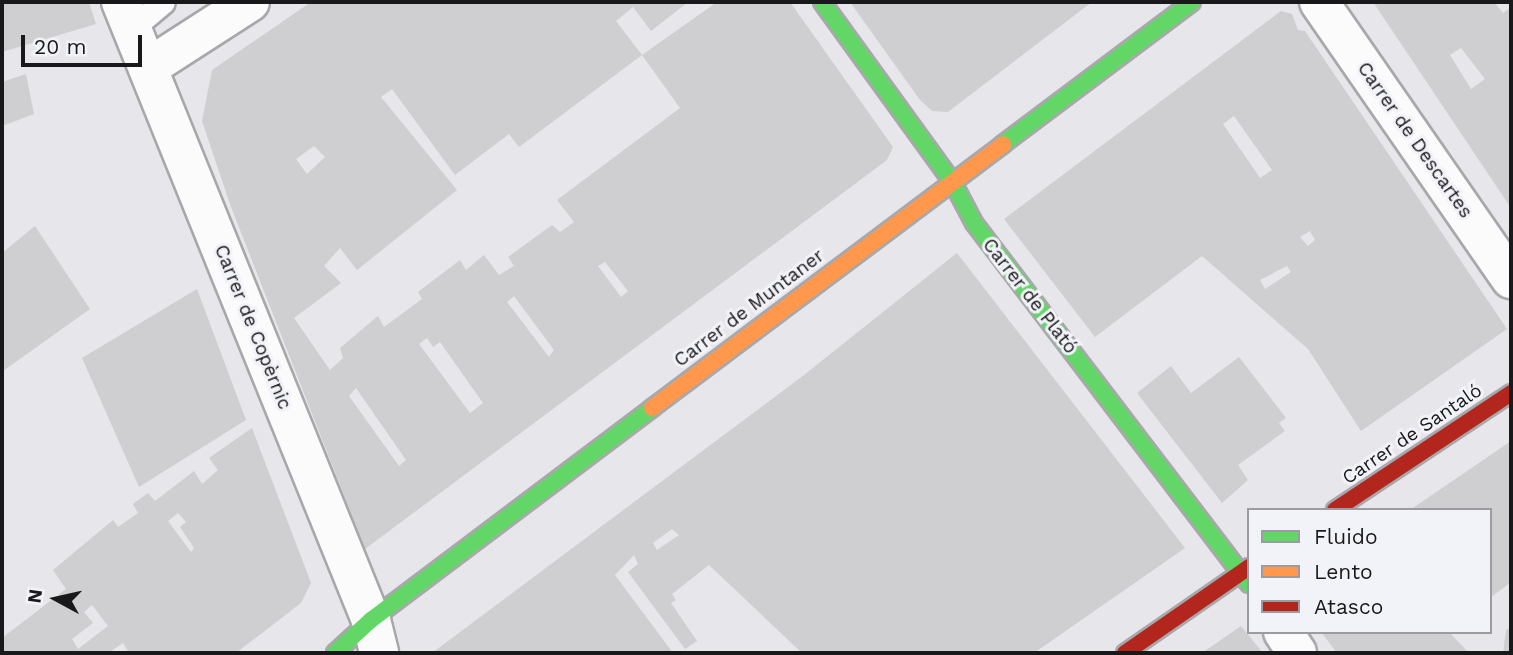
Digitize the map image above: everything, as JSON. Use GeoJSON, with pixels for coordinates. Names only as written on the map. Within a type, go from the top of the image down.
{"type":"FeatureCollection","features":[{"type":"Feature","properties":{"kind":"street"},"geometry":{"type":"LineString","coordinates":[[149,67],[250,2]]}},
{"type":"Feature","properties":{"kind":"street","name":"Carrer de Plató"},"geometry":{"type":"LineString","coordinates":[[822,2],[953,183],[974,223],[1246,574]]}},
{"type":"Feature","properties":{"kind":"street","name":"Carrer de Muntaner"},"geometry":{"type":"LineString","coordinates":[[334,653],[375,637],[953,183],[1192,2]]}},
{"type":"Feature","properties":{"kind":"street","name":"Carrer de Descartes"},"geometry":{"type":"LineString","coordinates":[[1319,2],[1511,279]]}},
{"type":"Feature","properties":{"kind":"street","name":"Carrer de Copèrnic"},"geometry":{"type":"LineString","coordinates":[[127,15],[375,637]]}},
{"type":"Feature","properties":{"kind":"street","name":"Carrer de Santaló"},"geometry":{"type":"LineString","coordinates":[[1338,508],[1511,393]]}},
{"type":"Feature","properties":{"kind":"street"},"geometry":{"type":"LineString","coordinates":[[1125,653],[1246,574]]}},
{"type":"Feature","properties":{"kind":"street"},"geometry":{"type":"LineString","coordinates":[[1284,634],[1297,653]]}},
{"type":"Feature","properties":{"kind":"lane"},"geometry":{"type":"LineString","coordinates":[[127,15],[163,2]]}},
{"type":"Feature","properties":{"kind":"building"},"geometry":{"type":"Polygon","coordinates":[[[2,2],[89,2],[96,24],[2,52],[2,2]]]}},
{"type":"Feature","properties":{"kind":"building"},"geometry":{"type":"Polygon","coordinates":[[[311,2],[688,2],[651,31],[633,7],[616,21],[642,55],[717,2],[790,2],[893,147],[887,160],[365,549],[231,207],[202,121],[212,70],[311,2]],[[642,55],[519,147],[509,134],[455,175],[392,89],[381,97],[457,190],[357,270],[340,248],[324,266],[341,283],[294,318],[330,370],[343,358],[340,348],[378,316],[384,327],[422,299],[418,292],[460,260],[466,270],[484,255],[499,275],[514,266],[508,257],[552,225],[560,232],[574,222],[557,200],[680,108],[642,55]],[[314,146],[296,159],[307,174],[325,157],[314,146]],[[605,262],[598,266],[621,297],[628,291],[605,262]],[[514,296],[507,302],[549,357],[554,350],[514,296]],[[427,338],[419,344],[470,413],[483,403],[440,342],[433,347],[427,338]],[[356,388],[349,396],[399,466],[406,460],[356,388]]]}},
{"type":"Feature","properties":{"kind":"building"},"geometry":{"type":"Polygon","coordinates":[[[850,2],[1092,2],[948,112],[932,111],[920,100],[850,2]]]}},
{"type":"Feature","properties":{"kind":"building"},"geometry":{"type":"Polygon","coordinates":[[[1373,2],[1494,2],[1503,13],[1511,7],[1511,208],[1373,2]],[[1461,48],[1450,55],[1471,89],[1485,79],[1461,48]]]}},
{"type":"Feature","properties":{"kind":"building"},"geometry":{"type":"Polygon","coordinates":[[[1281,11],[1292,14],[1298,30],[1305,31],[1507,329],[1361,431],[1308,349],[1202,256],[1095,337],[1004,219],[1281,11]],[[1234,116],[1223,124],[1260,178],[1272,170],[1234,116]],[[1310,231],[1300,237],[1308,246],[1315,240],[1310,231]],[[1287,266],[1260,280],[1265,289],[1291,272],[1287,266]]]}},
{"type":"Feature","properties":{"kind":"building"},"geometry":{"type":"Polygon","coordinates":[[[26,74],[34,114],[2,126],[2,82],[26,74]]]}},
{"type":"Feature","properties":{"kind":"building"},"geometry":{"type":"Polygon","coordinates":[[[35,226],[90,309],[3,371],[2,253],[35,226]]]}},
{"type":"Feature","properties":{"kind":"building"},"geometry":{"type":"Polygon","coordinates":[[[957,253],[1185,548],[1034,653],[802,653],[709,565],[672,594],[676,600],[671,603],[697,641],[685,649],[628,572],[638,564],[634,555],[615,575],[673,653],[432,653],[804,375],[957,253]],[[672,529],[653,543],[657,550],[679,535],[672,529]]]}},
{"type":"Feature","properties":{"kind":"building"},"geometry":{"type":"Polygon","coordinates":[[[197,289],[246,420],[139,487],[82,358],[197,289]]]}},
{"type":"Feature","properties":{"kind":"building"},"geometry":{"type":"Polygon","coordinates":[[[1239,357],[1286,418],[1279,423],[1285,431],[1238,465],[1248,480],[1222,503],[1137,393],[1171,366],[1191,393],[1239,357]]]}},
{"type":"Feature","properties":{"kind":"building"},"geometry":{"type":"Polygon","coordinates":[[[252,428],[311,583],[301,603],[236,653],[129,653],[123,643],[108,653],[2,653],[2,638],[66,589],[53,570],[113,520],[118,527],[138,513],[133,504],[148,493],[155,501],[194,471],[202,484],[218,470],[209,458],[252,428]],[[178,513],[168,521],[191,552],[194,548],[180,527],[186,522],[178,513]],[[92,605],[84,612],[93,623],[72,639],[78,649],[108,626],[92,605]]]}},
{"type":"Feature","properties":{"kind":"building"},"geometry":{"type":"Polygon","coordinates":[[[1511,441],[1511,582],[1492,596],[1492,508],[1413,508],[1511,441]]]}},
{"type":"Feature","properties":{"kind":"building"},"geometry":{"type":"Polygon","coordinates":[[[1241,626],[1263,653],[1202,653],[1241,626]]]}},
{"type":"Feature","properties":{"kind":"building"},"geometry":{"type":"Polygon","coordinates":[[[1511,628],[1511,653],[1503,653],[1506,630],[1511,628]]]}},
{"type":"Feature","properties":{"kind":"building"},"geometry":{"type":"Polygon","coordinates":[[[1323,634],[1451,634],[1469,653],[1337,653],[1323,634]]]}},
{"type":"Feature","properties":{"kind":"traffic: fast"},"geometry":{"type":"LineString","coordinates":[[822,2],[953,183],[974,223],[1247,581]]}},
{"type":"Feature","properties":{"kind":"traffic: fast"},"geometry":{"type":"LineString","coordinates":[[1003,144],[1192,2]]}},
{"type":"Feature","properties":{"kind":"traffic: fast"},"geometry":{"type":"LineString","coordinates":[[335,653],[371,620],[652,408]]}},
{"type":"Feature","properties":{"kind":"traffic: slow"},"geometry":{"type":"LineString","coordinates":[[652,408],[1003,144]]}},
{"type":"Feature","properties":{"kind":"traffic: jam"},"geometry":{"type":"LineString","coordinates":[[1338,508],[1511,393]]}},
{"type":"Feature","properties":{"kind":"traffic: jam"},"geometry":{"type":"LineString","coordinates":[[1125,653],[1247,568]]}}]}
